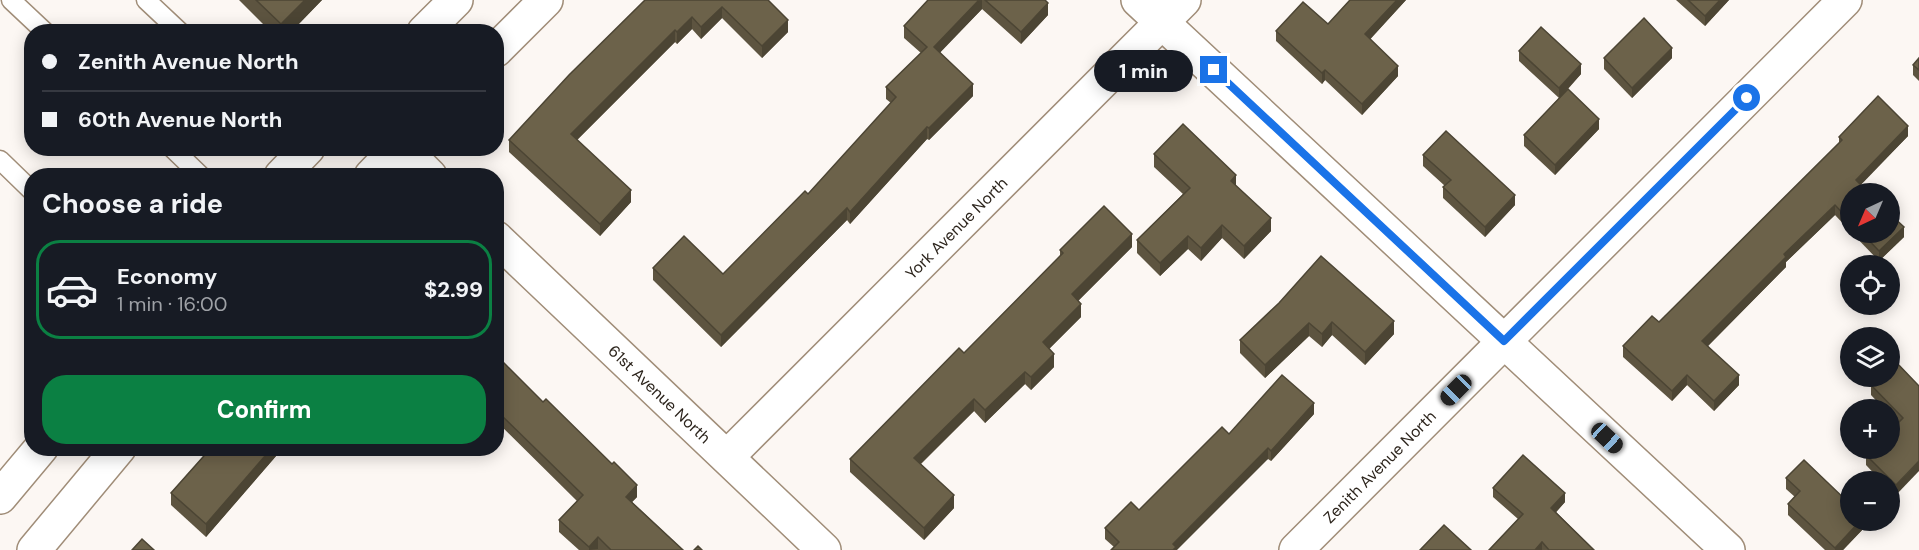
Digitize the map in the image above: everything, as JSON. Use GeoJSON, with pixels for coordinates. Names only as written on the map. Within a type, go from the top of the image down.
{"type":"FeatureCollection","features":[{"type":"Feature","properties":{"kind":"street"},"geometry":{"type":"LineString","coordinates":[[432,24],[456,0]]}},
{"type":"Feature","properties":{"kind":"street"},"geometry":{"type":"LineString","coordinates":[[504,42],[546,0]]}},
{"type":"Feature","properties":{"kind":"street"},"geometry":{"type":"LineString","coordinates":[[1138,0],[1173,11],[1504,341],[1728,550]]}},
{"type":"Feature","properties":{"kind":"street","name":"Zenith Avenue North"},"geometry":{"type":"LineString","coordinates":[[1296,550],[1845,0]]}},
{"type":"Feature","properties":{"kind":"street","name":"York Avenue North"},"geometry":{"type":"LineString","coordinates":[[727,457],[1173,11]]}},
{"type":"Feature","properties":{"kind":"street"},"geometry":{"type":"LineString","coordinates":[[289,168],[300,156]]}},
{"type":"Feature","properties":{"kind":"street"},"geometry":{"type":"LineString","coordinates":[[379,168],[391,156]]}},
{"type":"Feature","properties":{"kind":"street"},"geometry":{"type":"LineString","coordinates":[[409,156],[421,168]]}},
{"type":"Feature","properties":{"kind":"street","name":"61st Avenue North"},"geometry":{"type":"LineString","coordinates":[[504,246],[824,550]]}},
{"type":"Feature","properties":{"kind":"street"},"geometry":{"type":"LineString","coordinates":[[0,497],[34,456]]}},
{"type":"Feature","properties":{"kind":"street"},"geometry":{"type":"LineString","coordinates":[[34,550],[112,456]]}},
{"type":"Feature","properties":{"kind":"lane"},"geometry":{"type":"LineString","coordinates":[[11,0],[36,24]]}},
{"type":"Feature","properties":{"kind":"lane"},"geometry":{"type":"LineString","coordinates":[[146,0],[172,24]]}},
{"type":"Feature","properties":{"kind":"lane"},"geometry":{"type":"LineString","coordinates":[[180,156],[193,168]]}},
{"type":"Feature","properties":{"kind":"lane"},"geometry":{"type":"LineString","coordinates":[[0,160],[24,183]]}},
{"type":"Feature","properties":{"kind":"building"},"geometry":{"type":"Polygon","coordinates":[[[256,0],[305,0],[281,24],[256,0]]]}},
{"type":"Feature","properties":{"kind":"building"},"geometry":{"type":"Polygon","coordinates":[[[645,0],[768,0],[788,20],[762,46],[722,7],[701,27],[692,17],[677,32],[675,30],[571,134],[631,190],[600,224],[509,140],[569,75],[645,0]]]}},
{"type":"Feature","properties":{"kind":"building"},"geometry":{"type":"Polygon","coordinates":[[[928,0],[979,0],[934,47],[973,84],[929,128],[927,127],[850,212],[847,208],[721,335],[653,268],[684,236],[723,274],[805,191],[808,194],[896,97],[886,87],[927,47],[904,26],[928,0]]]}},
{"type":"Feature","properties":{"kind":"building"},"geometry":{"type":"Polygon","coordinates":[[[985,0],[1045,0],[1048,3],[1021,32],[985,0]]]}},
{"type":"Feature","properties":{"kind":"building"},"geometry":{"type":"Polygon","coordinates":[[[1350,0],[1397,0],[1365,34],[1398,66],[1362,104],[1325,70],[1322,73],[1276,31],[1303,2],[1328,24],[1350,0]]]}},
{"type":"Feature","properties":{"kind":"building"},"geometry":{"type":"Polygon","coordinates":[[[1688,0],[1720,0],[1705,16],[1688,0]]]}},
{"type":"Feature","properties":{"kind":"building"},"geometry":{"type":"Polygon","coordinates":[[[1644,18],[1672,48],[1632,88],[1604,58],[1644,18]]]}},
{"type":"Feature","properties":{"kind":"building"},"geometry":{"type":"Polygon","coordinates":[[[1541,27],[1581,64],[1559,88],[1519,51],[1541,27]]]}},
{"type":"Feature","properties":{"kind":"building"},"geometry":{"type":"Polygon","coordinates":[[[1919,58],[1919,70],[1913,65],[1919,58]]]}},
{"type":"Feature","properties":{"kind":"building"},"geometry":{"type":"Polygon","coordinates":[[[1568,89],[1599,119],[1555,165],[1524,135],[1568,89]]]}},
{"type":"Feature","properties":{"kind":"building"},"geometry":{"type":"Polygon","coordinates":[[[1878,96],[1908,126],[1856,180],[1859,183],[1840,183],[1840,210],[1835,205],[1784,254],[1786,257],[1702,341],[1739,375],[1714,401],[1687,375],[1672,391],[1623,346],[1652,316],[1659,322],[1842,140],[1839,137],[1878,96]]]}},
{"type":"Feature","properties":{"kind":"building"},"geometry":{"type":"Polygon","coordinates":[[[1183,124],[1236,175],[1231,181],[1271,218],[1244,246],[1222,225],[1201,248],[1188,236],[1160,263],[1137,240],[1190,188],[1154,154],[1183,124]]]}},
{"type":"Feature","properties":{"kind":"building"},"geometry":{"type":"Polygon","coordinates":[[[1446,131],[1515,195],[1485,227],[1443,187],[1451,180],[1423,155],[1446,131]]]}},
{"type":"Feature","properties":{"kind":"building"},"geometry":{"type":"Polygon","coordinates":[[[1104,206],[1132,234],[1072,294],[1081,304],[1043,342],[1054,354],[1031,377],[1025,372],[985,410],[974,399],[914,458],[954,495],[924,528],[850,459],[959,348],[964,353],[1063,253],[1060,250],[1104,206]]]}},
{"type":"Feature","properties":{"kind":"building"},"geometry":{"type":"Polygon","coordinates":[[[1871,243],[1887,243],[1879,251],[1871,243]]]}},
{"type":"Feature","properties":{"kind":"building"},"geometry":{"type":"Polygon","coordinates":[[[1321,256],[1394,321],[1365,352],[1332,322],[1322,334],[1309,323],[1265,365],[1240,340],[1279,303],[1321,256]]]}},
{"type":"Feature","properties":{"kind":"building"},"geometry":{"type":"Polygon","coordinates":[[[504,363],[543,402],[546,399],[612,464],[614,462],[637,485],[626,497],[683,550],[611,550],[598,537],[589,547],[559,520],[583,495],[504,418],[504,363]]]}},
{"type":"Feature","properties":{"kind":"building"},"geometry":{"type":"Polygon","coordinates":[[[1900,366],[1919,386],[1919,461],[1900,481],[1900,471],[1882,471],[1870,459],[1900,459],[1900,421],[1903,418],[1900,415],[1900,399],[1885,399],[1873,387],[1900,387],[1900,366]]]}},
{"type":"Feature","properties":{"kind":"building"},"geometry":{"type":"Polygon","coordinates":[[[1282,375],[1314,403],[1271,451],[1268,448],[1173,544],[1176,547],[1173,550],[1111,550],[1119,542],[1105,528],[1131,502],[1139,510],[1222,427],[1229,434],[1282,375]]]}},
{"type":"Feature","properties":{"kind":"building"},"geometry":{"type":"Polygon","coordinates":[[[1523,455],[1565,493],[1551,508],[1594,550],[1549,550],[1542,542],[1535,550],[1489,550],[1523,514],[1493,488],[1523,455]]]}},
{"type":"Feature","properties":{"kind":"building"},"geometry":{"type":"Polygon","coordinates":[[[204,456],[265,456],[206,524],[171,493],[204,456]]]}},
{"type":"Feature","properties":{"kind":"building"},"geometry":{"type":"Polygon","coordinates":[[[1804,460],[1840,494],[1840,531],[1851,531],[1835,548],[1788,504],[1800,491],[1786,478],[1804,460]]]}},
{"type":"Feature","properties":{"kind":"building"},"geometry":{"type":"Polygon","coordinates":[[[1444,525],[1471,550],[1420,550],[1444,525]]]}},
{"type":"Feature","properties":{"kind":"building"},"geometry":{"type":"Polygon","coordinates":[[[142,539],[154,550],[132,550],[142,539]]]}},
{"type":"Feature","properties":{"kind":"route"},"geometry":{"type":"LineString","coordinates":[[1214,70],[1504,341],[1747,98]]}}]}
